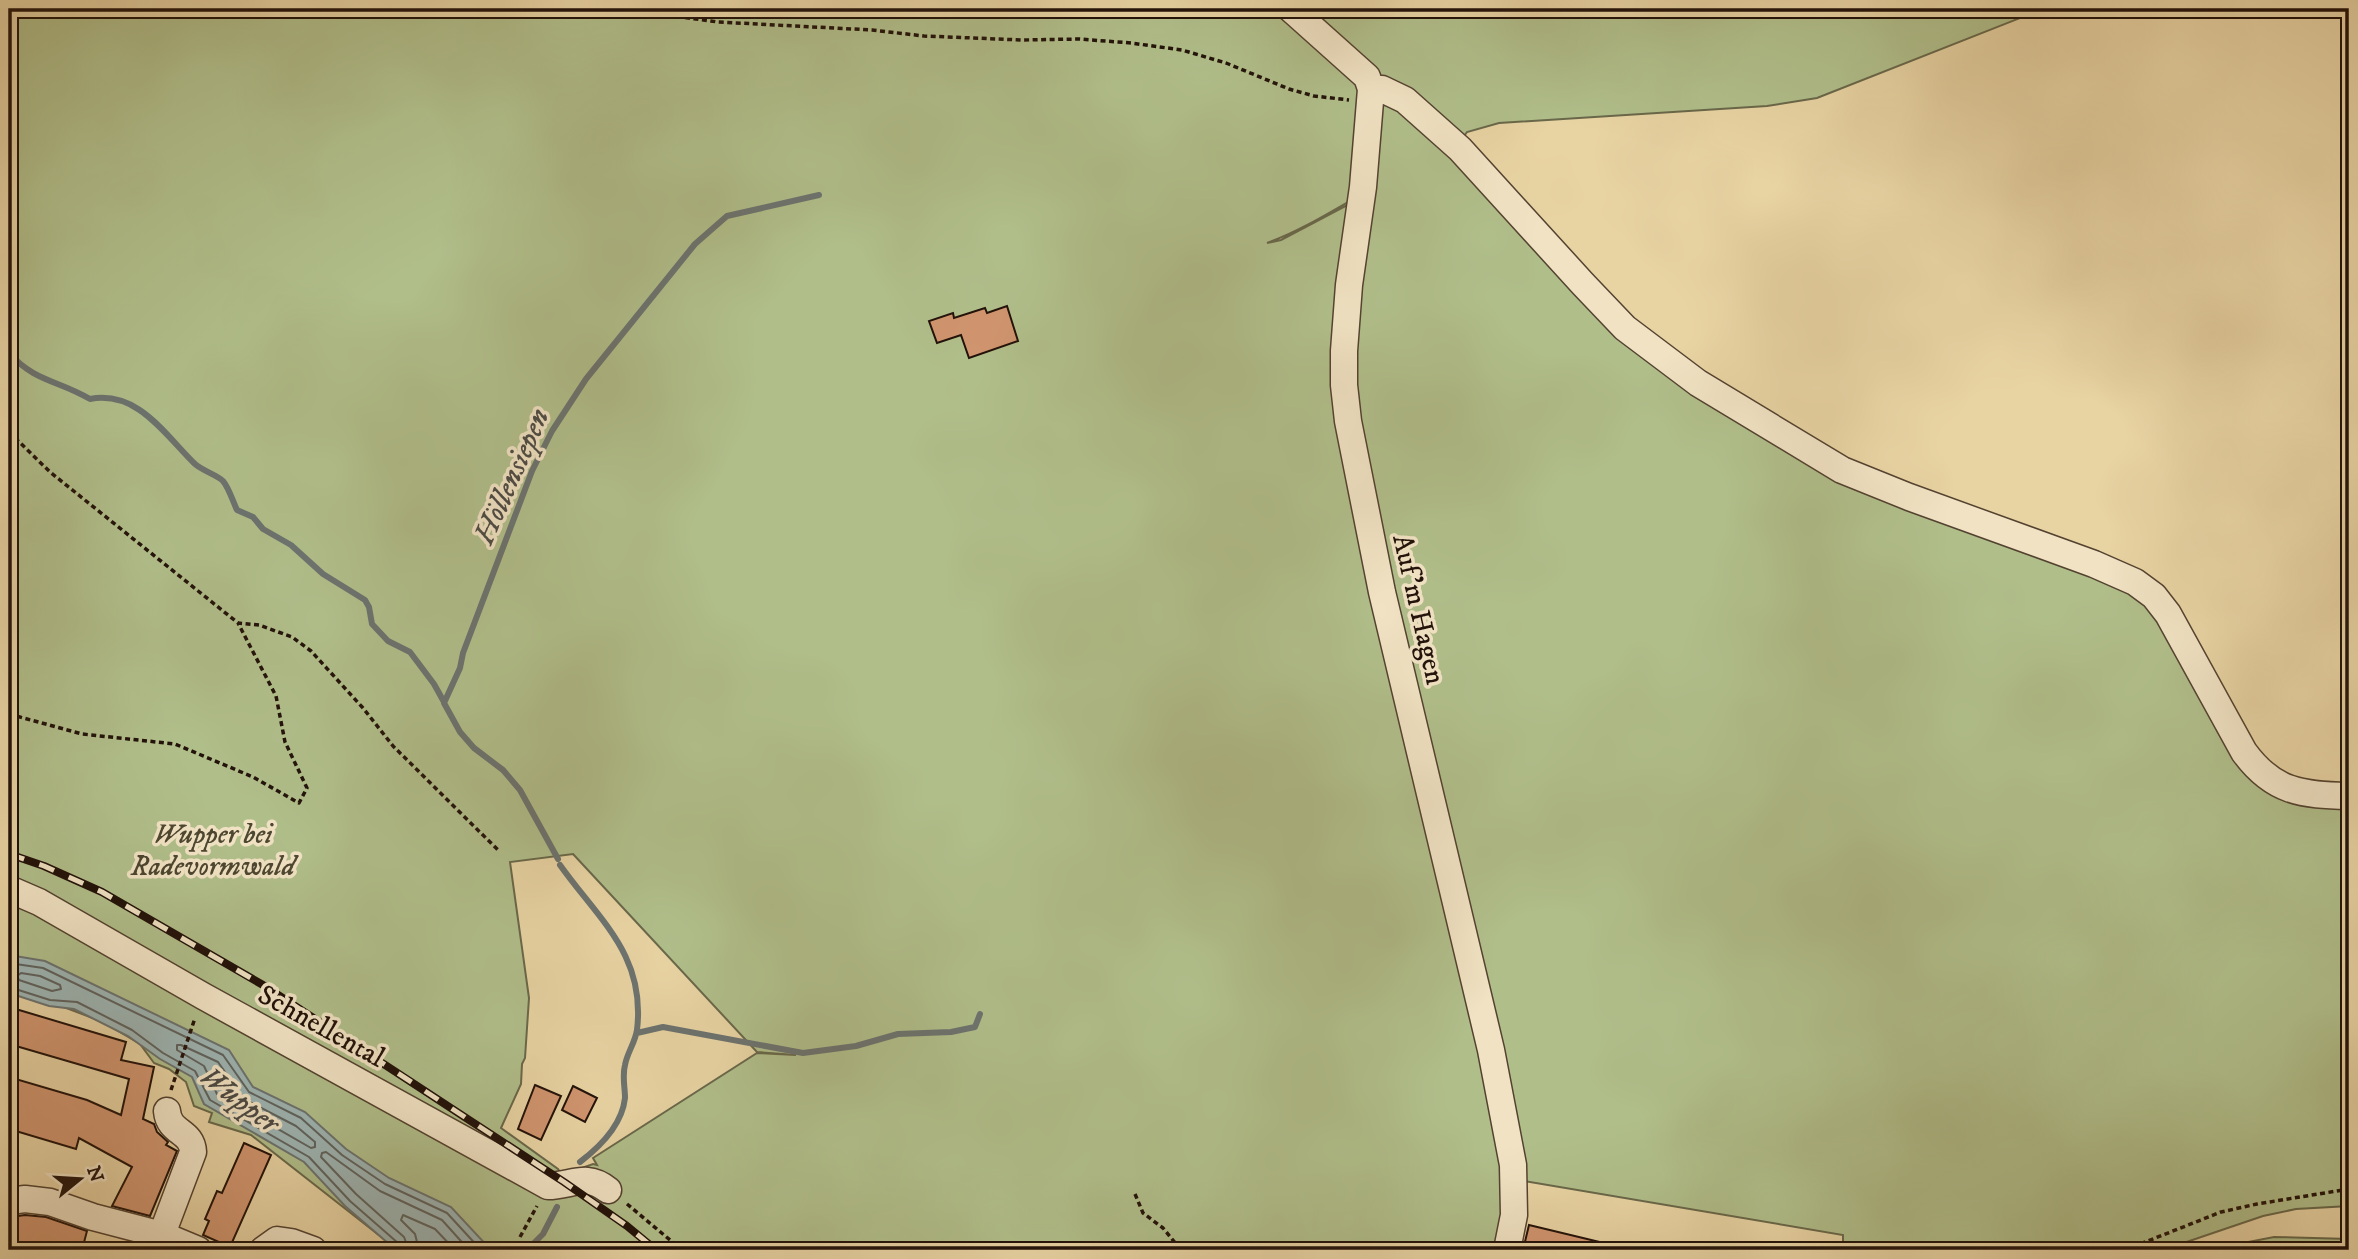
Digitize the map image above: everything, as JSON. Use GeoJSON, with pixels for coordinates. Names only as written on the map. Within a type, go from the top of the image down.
{"type":"FeatureCollection","features":[{"type":"Feature","properties":{"kind":"street"},"geometry":{"type":"LineString","coordinates":[[1291,9],[1367,77],[1371,97],[1382,89],[1405,100],[1460,149],[1625,328],[1698,383],[1842,470],[2094,564],[2135,582],[2154,596],[2168,614],[2244,752],[2255,767],[2268,779],[2286,788],[2310,795],[2349,796]]}},
{"type":"Feature","properties":{"kind":"street","name":"Auf'm Hagen"},"geometry":{"type":"LineString","coordinates":[[1371,97],[1344,351],[1348,421],[1382,592],[1488,1038],[1513,1165],[1514,1215],[1507,1250]]}},
{"type":"Feature","properties":{"kind":"street","name":"Schnellental"},"geometry":{"type":"LineString","coordinates":[[9,889],[39,902],[548,1186],[578,1180],[600,1183],[608,1190]]}},
{"type":"Feature","properties":{"kind":"street"},"geometry":{"type":"LineString","coordinates":[[159,1243],[193,1152],[190,1139],[169,1121],[167,1111]]}},
{"type":"Feature","properties":{"kind":"street"},"geometry":{"type":"LineString","coordinates":[[9,1201],[25,1199],[50,1202],[159,1243],[198,1250]]}},
{"type":"Feature","properties":{"kind":"street"},"geometry":{"type":"LineString","coordinates":[[263,1250],[277,1240],[313,1250]]}},
{"type":"Feature","properties":{"kind":"path"},"geometry":{"type":"LineString","coordinates":[[592,9],[652,13],[718,22],[872,30],[924,36],[1022,40],[1079,39],[1131,43],[1182,50],[1226,63],[1289,89],[1371,97]]}},
{"type":"Feature","properties":{"kind":"path"},"geometry":{"type":"LineString","coordinates":[[9,432],[50,472],[238,623],[276,696],[285,743],[307,788],[299,803],[253,777],[175,744],[82,734],[9,714]]}},
{"type":"Feature","properties":{"kind":"path"},"geometry":{"type":"LineString","coordinates":[[238,623],[259,625],[292,637],[311,651],[363,708],[393,746],[498,850]]}},
{"type":"Feature","properties":{"kind":"path"},"geometry":{"type":"LineString","coordinates":[[174,1078],[198,1011]]}},
{"type":"Feature","properties":{"kind":"path"},"geometry":{"type":"LineString","coordinates":[[2126,1250],[2221,1212],[2349,1189]]}},
{"type":"Feature","properties":{"kind":"path"},"geometry":{"type":"LineString","coordinates":[[608,1190],[682,1250]]}},
{"type":"Feature","properties":{"kind":"path"},"geometry":{"type":"LineString","coordinates":[[1135,1194],[1143,1213],[1163,1228],[1181,1250]]}},
{"type":"Feature","properties":{"kind":"path"},"geometry":{"type":"LineString","coordinates":[[520,1237],[542,1198]]}},
{"type":"Feature","properties":{"kind":"green space","name":"Wupper bei Radevormwald"},"geometry":{"type":"Polygon","coordinates":[[[9,9],[1269,9],[1441,140],[1564,270],[1763,428],[2138,586],[2257,779],[2349,800],[2349,1206],[2296,1209],[2263,1216],[2163,1250],[1843,1250],[1843,1235],[1524,1181],[1390,590],[1351,385],[1369,190],[1306,226],[1267,243],[1281,240],[1353,202],[1335,349],[1503,1163],[1501,1229],[1495,1250],[398,1250],[251,1135],[209,1122],[212,1113],[194,1106],[186,1082],[169,1069],[154,1063],[140,1044],[103,1022],[9,989],[9,9]],[[573,854],[510,862],[529,998],[521,1084],[501,1128],[558,1169],[562,1175],[597,1165],[593,1158],[757,1053],[796,1055],[757,1052],[573,854]]]}},
{"type":"Feature","properties":{"kind":"green space"},"geometry":{"type":"Polygon","coordinates":[[[1292,9],[2043,9],[1817,98],[1767,106],[1499,123],[1467,132],[1459,143],[1292,9]]]}},
{"type":"Feature","properties":{"kind":"green space"},"geometry":{"type":"Polygon","coordinates":[[[2274,1237],[2349,1239],[2349,1250],[2207,1250],[2274,1237]]]}},
{"type":"Feature","properties":{"kind":"water","name":"Wupper"},"geometry":{"type":"Polygon","coordinates":[[[9,955],[45,961],[229,1050],[253,1087],[305,1112],[346,1149],[389,1178],[451,1207],[491,1250],[396,1250],[345,1206],[304,1162],[204,1104],[192,1077],[160,1059],[128,1036],[74,1009],[49,1006],[9,993],[9,955]]]}},
{"type":"Feature","properties":{"kind":"building"},"geometry":{"type":"Polygon","coordinates":[[[1007,306],[1018,341],[969,358],[961,335],[937,343],[929,321],[953,313],[954,318],[985,308],[987,313],[1007,306]]]}},
{"type":"Feature","properties":{"kind":"building"},"geometry":{"type":"Polygon","coordinates":[[[9,1007],[126,1042],[121,1060],[154,1067],[143,1119],[154,1124],[157,1132],[168,1142],[166,1145],[177,1151],[150,1216],[112,1206],[132,1167],[79,1138],[76,1149],[9,1129],[9,1077],[87,1100],[121,1115],[129,1079],[9,1044],[9,1007]]]}},
{"type":"Feature","properties":{"kind":"building"},"geometry":{"type":"Polygon","coordinates":[[[535,1085],[561,1096],[541,1140],[518,1129],[535,1085]]]}},
{"type":"Feature","properties":{"kind":"building"},"geometry":{"type":"Polygon","coordinates":[[[573,1086],[597,1098],[585,1122],[562,1110],[573,1086]]]}},
{"type":"Feature","properties":{"kind":"building"},"geometry":{"type":"Polygon","coordinates":[[[244,1143],[271,1155],[230,1247],[203,1235],[209,1221],[205,1219],[217,1191],[222,1193],[244,1143]]]}},
{"type":"Feature","properties":{"kind":"building"},"geometry":{"type":"Polygon","coordinates":[[[18,1216],[46,1217],[87,1231],[82,1250],[10,1250],[18,1216]]]}},
{"type":"Feature","properties":{"kind":"building"},"geometry":{"type":"Polygon","coordinates":[[[1529,1225],[1608,1244],[1607,1250],[1523,1250],[1529,1225]]]}},
{"type":"Feature","properties":{"kind":"waterway","name":"Höllensiepen"},"geometry":{"type":"LineString","coordinates":[[558,859],[520,790],[503,770],[474,748],[460,732],[444,703],[460,668],[463,653],[532,471],[552,431],[586,379],[695,244],[727,216],[819,195]]}},
{"type":"Feature","properties":{"kind":"waterway"},"geometry":{"type":"LineString","coordinates":[[9,353],[28,370],[47,380],[90,399],[122,401],[149,417],[195,464],[223,481],[237,510],[253,517],[263,529],[291,545],[323,574],[365,600],[372,624],[388,641],[410,652],[444,702]]}},
{"type":"Feature","properties":{"kind":"waterway","name":"Höllensiepen"},"geometry":{"type":"LineString","coordinates":[[560,865],[617,940],[634,980],[638,1004],[637,1030],[624,1069],[625,1098],[620,1117],[609,1134],[580,1162]]}},
{"type":"Feature","properties":{"kind":"waterway"},"geometry":{"type":"LineString","coordinates":[[637,1033],[663,1027],[803,1053],[856,1046],[898,1034],[951,1032],[975,1027],[980,1014]]}},
{"type":"Feature","properties":{"kind":"waterway","name":"Höllensiepen"},"geometry":{"type":"LineString","coordinates":[[527,1250],[543,1234],[557,1207]]}},
{"type":"Feature","properties":{"kind":"railway"},"geometry":{"type":"LineString","coordinates":[[9,854],[44,866],[102,892],[263,985],[564,1182],[656,1250]]}}]}
